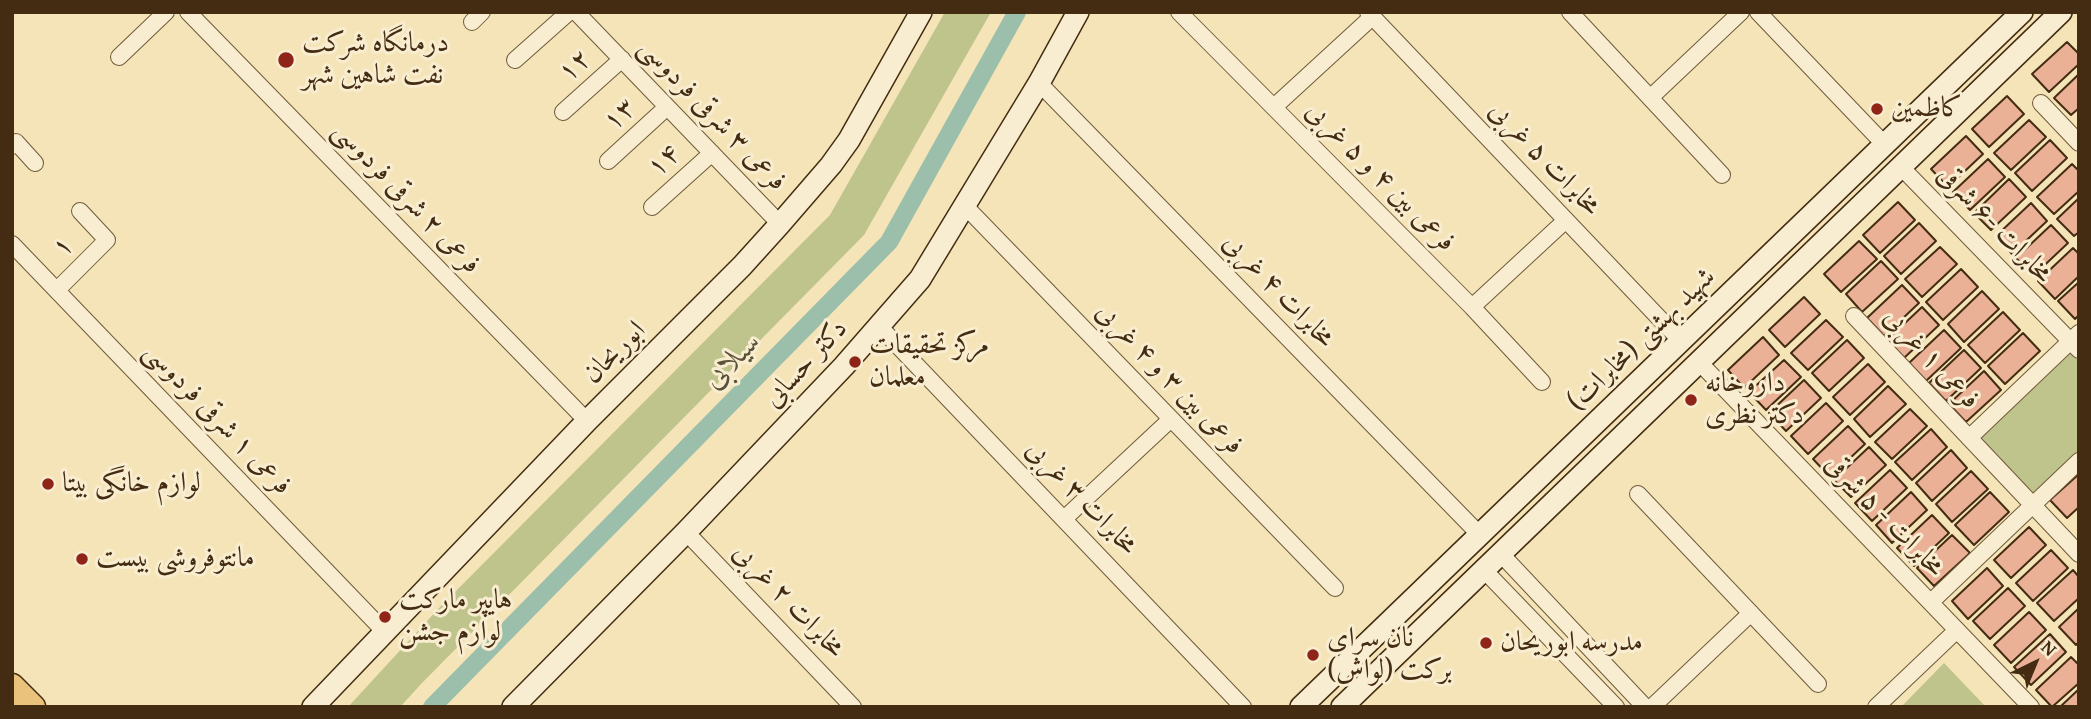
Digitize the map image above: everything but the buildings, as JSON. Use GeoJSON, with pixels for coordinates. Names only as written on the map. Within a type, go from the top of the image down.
{"type":"FeatureCollection","features":[{"type":"Feature","properties":{"kind":"main road","name":"ابوریحان"},"geometry":{"type":"LineString","coordinates":[[313,707],[780,224],[849,141],[921,12]]}},
{"type":"Feature","properties":{"kind":"main road","name":"دکتر حسابی"},"geometry":{"type":"LineString","coordinates":[[513,707],[845,366],[920,279],[1039,83],[1078,12]]}},
{"type":"Feature","properties":{"kind":"main road","name":"شهید بهشتی (مخابرات)"},"geometry":{"type":"LineString","coordinates":[[1301,707],[2022,12]]}},
{"type":"Feature","properties":{"kind":"main road","name":"شهید بهشتی (مخابرات)"},"geometry":{"type":"LineString","coordinates":[[1342,707],[2061,12]]}},
{"type":"Feature","properties":{"kind":"main road"},"geometry":{"type":"LineString","coordinates":[[1760,265],[1778,285]]}},
{"type":"Feature","properties":{"kind":"main road"},"geometry":{"type":"LineString","coordinates":[[12,686],[33,707]]}},
{"type":"Feature","properties":{"kind":"street"},"geometry":{"type":"LineString","coordinates":[[120,57],[166,12]]}},
{"type":"Feature","properties":{"kind":"street","name":"فرعی ۲ شرقی فردوسی"},"geometry":{"type":"LineString","coordinates":[[188,12],[587,421]]}},
{"type":"Feature","properties":{"kind":"street"},"geometry":{"type":"LineString","coordinates":[[514,60],[569,12]]}},
{"type":"Feature","properties":{"kind":"street","name":"فرعی ۳ شرقی فردوسی"},"geometry":{"type":"LineString","coordinates":[[576,12],[780,224]]}},
{"type":"Feature","properties":{"kind":"street","name":"فرعی بین ۴ و ۵ غربی"},"geometry":{"type":"LineString","coordinates":[[1180,12],[1472,307],[1542,382]]}},
{"type":"Feature","properties":{"kind":"street"},"geometry":{"type":"LineString","coordinates":[[1570,12],[1722,175]]}},
{"type":"Feature","properties":{"kind":"street"},"geometry":{"type":"LineString","coordinates":[[1650,99],[1741,12]]}},
{"type":"Feature","properties":{"kind":"street"},"geometry":{"type":"LineString","coordinates":[[1758,12],[1885,145]]}},
{"type":"Feature","properties":{"kind":"street"},"geometry":{"type":"LineString","coordinates":[[1274,107],[1370,15]]}},
{"type":"Feature","properties":{"kind":"street","name":"مخابرات ۵ غربی"},"geometry":{"type":"LineString","coordinates":[[1370,15],[1681,341]]}},
{"type":"Feature","properties":{"kind":"street","name":"۱۲"},"geometry":{"type":"LineString","coordinates":[[563,112],[622,60]]}},
{"type":"Feature","properties":{"kind":"street","name":"مخابرات ۴ غربی"},"geometry":{"type":"LineString","coordinates":[[1039,83],[1480,535]]}},
{"type":"Feature","properties":{"kind":"street"},"geometry":{"type":"LineString","coordinates":[[2040,103],[2079,143]]}},
{"type":"Feature","properties":{"kind":"street","name":"۱۳"},"geometry":{"type":"LineString","coordinates":[[608,161],[667,107]]}},
{"type":"Feature","properties":{"kind":"street"},"geometry":{"type":"LineString","coordinates":[[12,146],[16,142],[35,163]]}},
{"type":"Feature","properties":{"kind":"street","name":"۱۴"},"geometry":{"type":"LineString","coordinates":[[652,207],[712,153]]}},
{"type":"Feature","properties":{"kind":"street","name":"مخابرات -۶ شرقی"},"geometry":{"type":"LineString","coordinates":[[1901,167],[2076,342]]}},
{"type":"Feature","properties":{"kind":"street","name":"فرعی بین ۳ و ۴ غربی"},"geometry":{"type":"LineString","coordinates":[[965,206],[1335,588]]}},
{"type":"Feature","properties":{"kind":"street","name":"۱"},"geometry":{"type":"LineString","coordinates":[[57,290],[107,240],[80,211]]}},
{"type":"Feature","properties":{"kind":"street"},"geometry":{"type":"LineString","coordinates":[[1472,307],[1566,220]]}},
{"type":"Feature","properties":{"kind":"street","name":"فرعی ۱ شرقی فردوسی"},"geometry":{"type":"LineString","coordinates":[[12,244],[384,631]]}},
{"type":"Feature","properties":{"kind":"street","name":"فرعی ۱ غربی"},"geometry":{"type":"LineString","coordinates":[[1854,316],[2079,554]]}},
{"type":"Feature","properties":{"kind":"street","name":"مخابرات ۳ غربی"},"geometry":{"type":"LineString","coordinates":[[879,326],[1243,707]]}},
{"type":"Feature","properties":{"kind":"street"},"geometry":{"type":"LineString","coordinates":[[1969,438],[2076,342]]}},
{"type":"Feature","properties":{"kind":"street","name":"مخابرات - ۵ شرقی"},"geometry":{"type":"LineString","coordinates":[[1699,362],[2031,707]]}},
{"type":"Feature","properties":{"kind":"street"},"geometry":{"type":"LineString","coordinates":[[1065,518],[1171,419]]}},
{"type":"Feature","properties":{"kind":"street"},"geometry":{"type":"LineString","coordinates":[[1931,602],[2079,461]]}},
{"type":"Feature","properties":{"kind":"street"},"geometry":{"type":"LineString","coordinates":[[1638,494],[1818,684]]}},
{"type":"Feature","properties":{"kind":"street","name":"مخابرات ۲ غربی"},"geometry":{"type":"LineString","coordinates":[[686,532],[853,707]]}},
{"type":"Feature","properties":{"kind":"street"},"geometry":{"type":"LineString","coordinates":[[1501,554],[1645,707]]}},
{"type":"Feature","properties":{"kind":"street"},"geometry":{"type":"LineString","coordinates":[[1484,570],[1616,707]]}},
{"type":"Feature","properties":{"kind":"street"},"geometry":{"type":"LineString","coordinates":[[1652,707],[1751,613]]}},
{"type":"Feature","properties":{"kind":"street"},"geometry":{"type":"LineString","coordinates":[[1876,707],[1957,630]]}},
{"type":"Feature","properties":{"kind":"green space"},"geometry":{"type":"Polygon","coordinates":[[[945,12],[991,12],[864,235],[400,707],[348,707],[440,607],[830,215],[945,12]]]}},
{"type":"Feature","properties":{"kind":"green space"},"geometry":{"type":"Polygon","coordinates":[[[2074,350],[2079,355],[2079,451],[2031,495],[1979,440],[2074,350]]]}},
{"type":"Feature","properties":{"kind":"green space"},"geometry":{"type":"Polygon","coordinates":[[[1944,663],[1986,707],[1901,707],[1944,663]]]}},
{"type":"Feature","properties":{"kind":"waterway","name":"سیلابی"},"geometry":{"type":"LineString","coordinates":[[432,707],[889,242],[1017,12]]}},
{"type":"Feature","properties":{"kind":"place","name":"درمانگاه شرکت نفت شاهین شهر"},"geometry":{"type":"Point","coordinates":[286,60]}},
{"type":"Feature","properties":{"kind":"place","name":"کاظمین"},"geometry":{"type":"Point","coordinates":[1877,109]}},
{"type":"Feature","properties":{"kind":"place","name":"مرکز تحقیقات معلمان"},"geometry":{"type":"Point","coordinates":[855,362]}},
{"type":"Feature","properties":{"kind":"place","name":"داروخانه دکتر نظری"},"geometry":{"type":"Point","coordinates":[1691,400]}},
{"type":"Feature","properties":{"kind":"place","name":"لوازم خانگی بیتا"},"geometry":{"type":"Point","coordinates":[48,484]}},
{"type":"Feature","properties":{"kind":"place","name":"مانتوفروشی بیست"},"geometry":{"type":"Point","coordinates":[82,559]}},
{"type":"Feature","properties":{"kind":"place","name":"هایپر مارکت لوازم جشن"},"geometry":{"type":"Point","coordinates":[385,617]}},
{"type":"Feature","properties":{"kind":"place","name":"مدرسه ابوریحان"},"geometry":{"type":"Point","coordinates":[1486,643]}},
{"type":"Feature","properties":{"kind":"place","name":"نان سرای برکت (لواش)"},"geometry":{"type":"Point","coordinates":[1313,655]}}]}
